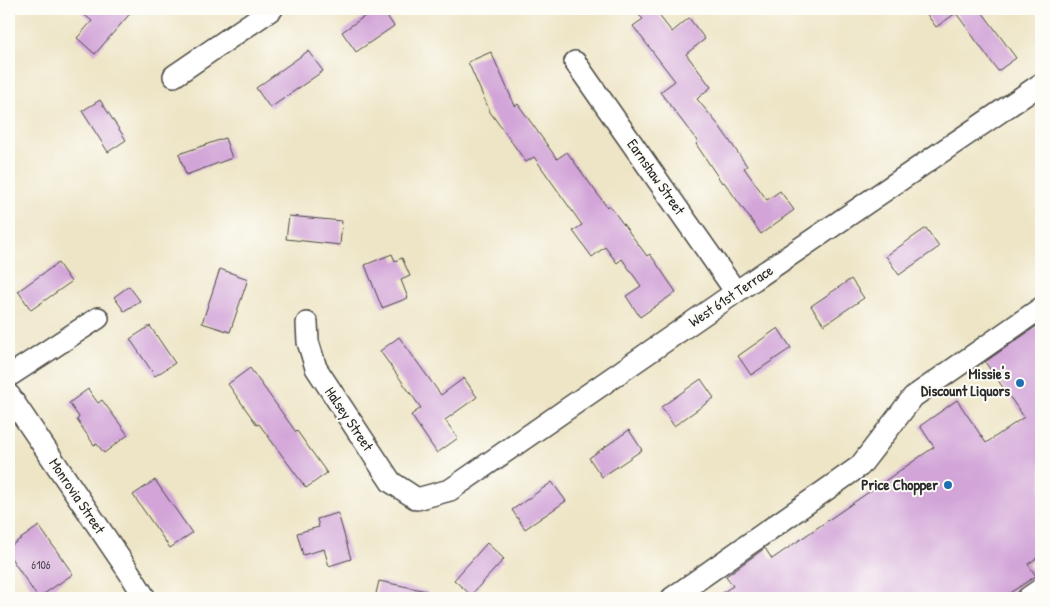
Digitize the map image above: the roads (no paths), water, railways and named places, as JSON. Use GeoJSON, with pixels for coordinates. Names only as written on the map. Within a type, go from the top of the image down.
{"type":"FeatureCollection","features":[{"type":"Feature","properties":{"kind":"street"},"geometry":{"type":"LineString","coordinates":[[174,76],[272,9]]}},
{"type":"Feature","properties":{"kind":"street","name":"Earnshaw Street"},"geometry":{"type":"LineString","coordinates":[[575,62],[736,292]]}},
{"type":"Feature","properties":{"kind":"street","name":"West 61st Terrace"},"geometry":{"type":"LineString","coordinates":[[417,499],[450,490],[1041,84]]}},
{"type":"Feature","properties":{"kind":"street"},"geometry":{"type":"LineString","coordinates":[[672,598],[860,466],[913,398],[1041,308]]}},
{"type":"Feature","properties":{"kind":"street"},"geometry":{"type":"LineString","coordinates":[[9,376],[98,318]]}},
{"type":"Feature","properties":{"kind":"street","name":"Halsey Street"},"geometry":{"type":"LineString","coordinates":[[307,323],[308,342],[316,368],[391,482],[417,499]]}},
{"type":"Feature","properties":{"kind":"street","name":"Monrovia Street"},"geometry":{"type":"LineString","coordinates":[[9,396],[145,598]]}},
{"type":"Feature","properties":{"kind":"street"},"geometry":{"type":"LineString","coordinates":[[1028,598],[1041,589]]}},
{"type":"Feature","properties":{"kind":"place","name":"Missie's Discount Liquors"},"geometry":{"type":"Point","coordinates":[1020,383]}},
{"type":"Feature","properties":{"kind":"place","name":"Price Chopper"},"geometry":{"type":"Point","coordinates":[948,485]}}]}
